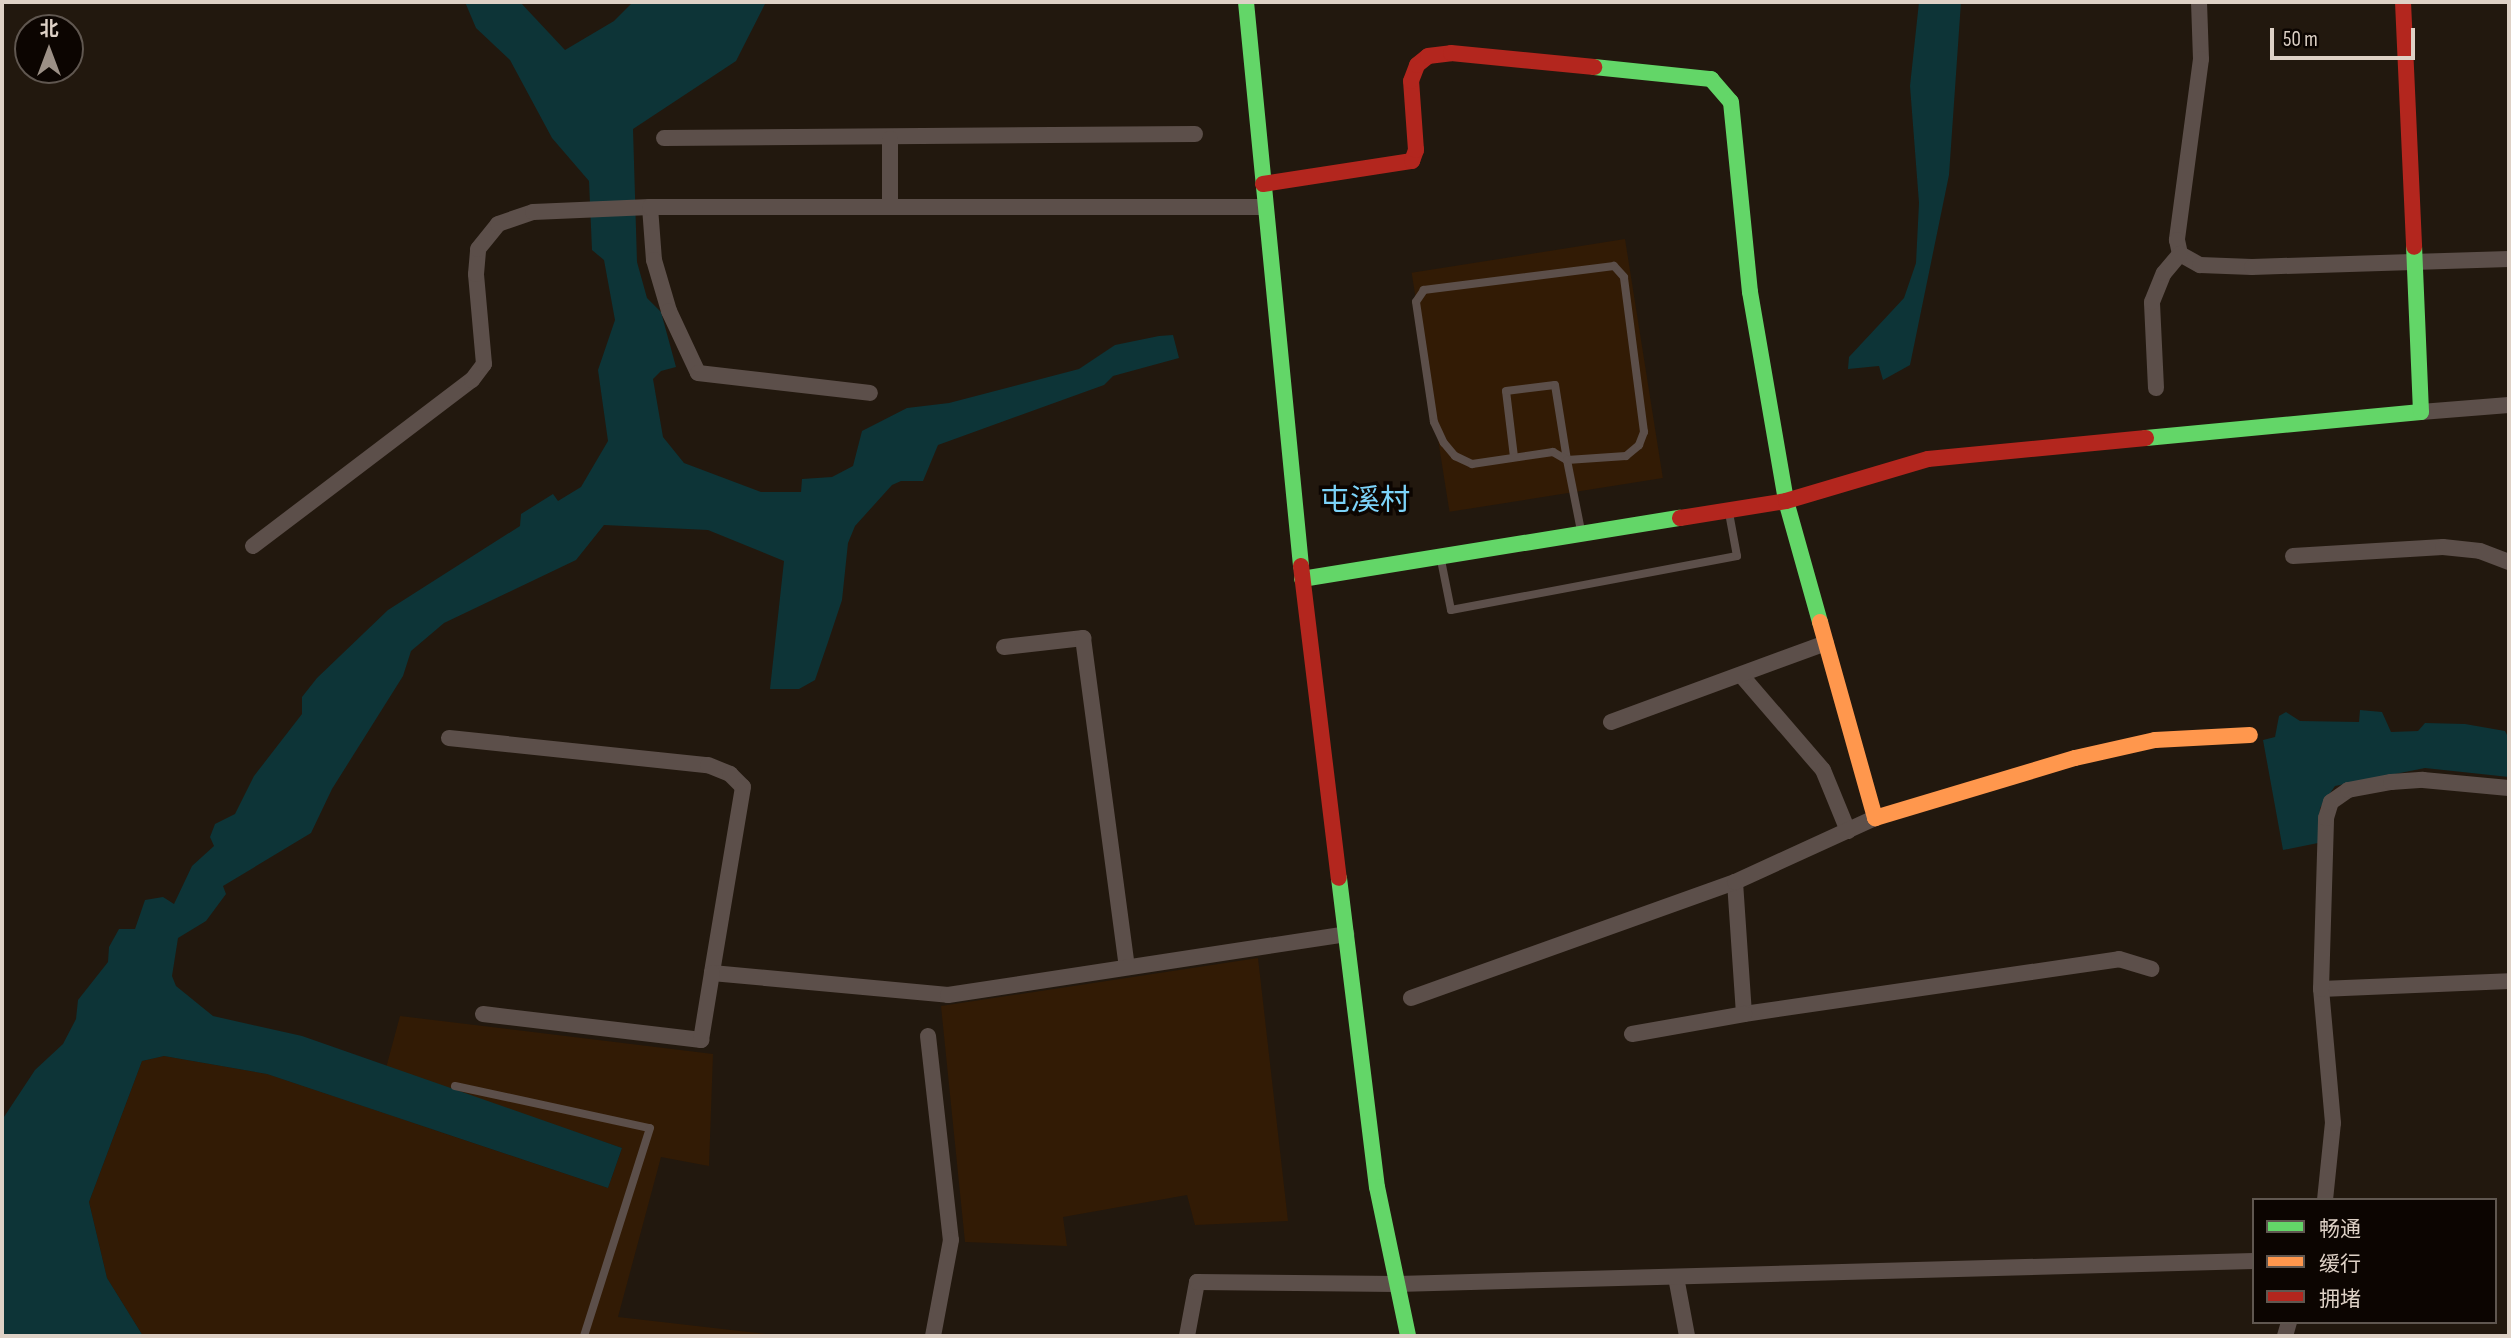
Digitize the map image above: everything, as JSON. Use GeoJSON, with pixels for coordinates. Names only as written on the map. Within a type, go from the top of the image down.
{"type":"FeatureCollection","features":[{"type":"Feature","properties":{"kind":"street"},"geometry":{"type":"LineString","coordinates":[[1246,2],[1302,579],[1377,1187],[1408,1336]]}},
{"type":"Feature","properties":{"kind":"street"},"geometry":{"type":"LineString","coordinates":[[2199,2],[2201,59],[2177,240],[2180,254],[2200,265],[2252,267],[2509,259]]}},
{"type":"Feature","properties":{"kind":"street"},"geometry":{"type":"LineString","coordinates":[[2403,2],[2421,412]]}},
{"type":"Feature","properties":{"kind":"street"},"geometry":{"type":"LineString","coordinates":[[1263,184],[1402,166],[1412,161],[1416,150],[1411,81],[1417,65],[1428,56],[1451,53],[1711,79],[1731,102],[1750,292],[1786,501],[1875,818]]}},
{"type":"Feature","properties":{"kind":"street"},"geometry":{"type":"LineString","coordinates":[[664,138],[890,139],[1195,134]]}},
{"type":"Feature","properties":{"kind":"street"},"geometry":{"type":"LineString","coordinates":[[890,139],[890,207]]}},
{"type":"Feature","properties":{"kind":"street"},"geometry":{"type":"LineString","coordinates":[[253,546],[472,380],[484,364],[478,249],[498,224],[533,212],[581,208],[1265,207]]}},
{"type":"Feature","properties":{"kind":"street"},"geometry":{"type":"LineString","coordinates":[[644,208],[654,260],[669,311],[698,373],[870,393]]}},
{"type":"Feature","properties":{"kind":"street"},"geometry":{"type":"LineString","coordinates":[[2156,388],[2152,302],[2164,273],[2180,254]]}},
{"type":"Feature","properties":{"kind":"street"},"geometry":{"type":"LineString","coordinates":[[1302,579],[1786,501],[1928,459],[2509,405]]}},
{"type":"Feature","properties":{"kind":"street"},"geometry":{"type":"LineString","coordinates":[[2293,556],[2443,547],[2480,551],[2509,562]]}},
{"type":"Feature","properties":{"kind":"street"},"geometry":{"type":"LineString","coordinates":[[1004,647],[1083,638],[1127,967]]}},
{"type":"Feature","properties":{"kind":"street"},"geometry":{"type":"LineString","coordinates":[[1611,722],[1826,643]]}},
{"type":"Feature","properties":{"kind":"street"},"geometry":{"type":"LineString","coordinates":[[1741,675],[1822,770],[1848,831]]}},
{"type":"Feature","properties":{"kind":"street"},"geometry":{"type":"LineString","coordinates":[[1411,998],[1735,882],[1875,818],[2075,758],[2155,740],[2250,735]]}},
{"type":"Feature","properties":{"kind":"street"},"geometry":{"type":"LineString","coordinates":[[449,737],[708,765],[730,774],[743,787],[701,1040],[483,1014]]}},
{"type":"Feature","properties":{"kind":"street"},"geometry":{"type":"LineString","coordinates":[[2325,1198],[2333,1123],[2321,989],[2326,818],[2331,802],[2347,790],[2401,781],[2509,788]]}},
{"type":"Feature","properties":{"kind":"street"},"geometry":{"type":"LineString","coordinates":[[1735,882],[1744,1014]]}},
{"type":"Feature","properties":{"kind":"street"},"geometry":{"type":"LineString","coordinates":[[712,973],[948,995],[1346,934]]}},
{"type":"Feature","properties":{"kind":"street"},"geometry":{"type":"LineString","coordinates":[[1632,1034],[1744,1014],[2119,959],[2152,969]]}},
{"type":"Feature","properties":{"kind":"street"},"geometry":{"type":"LineString","coordinates":[[2321,989],[2509,981]]}},
{"type":"Feature","properties":{"kind":"street"},"geometry":{"type":"LineString","coordinates":[[928,1037],[951,1240],[933,1336]]}},
{"type":"Feature","properties":{"kind":"street"},"geometry":{"type":"LineString","coordinates":[[1187,1336],[1197,1282],[1397,1284],[2252,1261]]}},
{"type":"Feature","properties":{"kind":"street"},"geometry":{"type":"LineString","coordinates":[[1676,1277],[1687,1336]]}},
{"type":"Feature","properties":{"kind":"lane"},"geometry":{"type":"LineString","coordinates":[[1614,266],[1624,277],[1644,432],[1639,445],[1626,456],[1567,460],[1553,452],[1472,464],[1455,456],[1444,443],[1434,422],[1416,302],[1424,290],[1614,266]]}},
{"type":"Feature","properties":{"kind":"lane"},"geometry":{"type":"LineString","coordinates":[[1514,457],[1506,390],[1555,385],[1582,534]]}},
{"type":"Feature","properties":{"kind":"lane"},"geometry":{"type":"LineString","coordinates":[[1440,557],[1451,610],[1737,556],[1729,510]]}},
{"type":"Feature","properties":{"kind":"lane"},"geometry":{"type":"LineString","coordinates":[[455,1086],[650,1128],[584,1336]]}},
{"type":"Feature","properties":{"kind":"shaded area"},"geometry":{"type":"Polygon","coordinates":[[[1625,239],[1663,478],[1450,512],[1412,273],[1625,239]]]}},
{"type":"Feature","properties":{"kind":"shaded area"},"geometry":{"type":"Polygon","coordinates":[[[1258,958],[1288,1221],[1195,1225],[1187,1195],[1063,1217],[1067,1246],[965,1242],[941,1006],[1258,958]]]}},
{"type":"Feature","properties":{"kind":"shaded area"},"geometry":{"type":"Polygon","coordinates":[[[400,1016],[713,1054],[709,1166],[661,1157],[618,1317],[784,1336],[143,1336],[107,1278],[89,1202],[142,1061],[164,1056],[267,1074],[608,1188],[622,1148],[386,1068],[400,1016]]]}},
{"type":"Feature","properties":{"kind":"water"},"geometry":{"type":"Polygon","coordinates":[[[465,2],[520,2],[565,50],[614,21],[633,2],[766,2],[736,61],[633,129],[637,262],[647,298],[661,312],[676,367],[661,371],[653,379],[663,437],[684,463],[761,492],[801,492],[802,479],[832,477],[853,466],[862,431],[907,408],[949,403],[1079,369],[1115,345],[1159,336],[1173,335],[1179,358],[1113,376],[1104,385],[938,445],[923,481],[901,481],[892,485],[855,526],[848,543],[842,600],[815,680],[799,689],[770,689],[784,561],[708,530],[604,525],[576,560],[444,623],[411,651],[403,676],[332,789],[311,833],[223,886],[226,894],[206,921],[178,938],[172,976],[176,986],[213,1016],[302,1036],[622,1148],[608,1188],[267,1074],[164,1056],[142,1061],[89,1202],[107,1278],[143,1336],[2,1336],[2,1120],[35,1070],[63,1044],[76,1019],[78,1000],[108,962],[109,947],[119,929],[135,929],[145,900],[163,897],[174,904],[192,866],[214,846],[210,837],[215,824],[235,814],[254,776],[302,714],[302,697],[317,678],[388,610],[520,526],[521,514],[553,494],[558,501],[581,487],[608,441],[598,370],[615,320],[604,260],[592,250],[589,181],[552,138],[510,60],[476,28],[465,2]]]}},
{"type":"Feature","properties":{"kind":"water"},"geometry":{"type":"Polygon","coordinates":[[[1919,2],[1961,2],[1949,175],[1910,365],[1883,380],[1879,366],[1848,369],[1849,357],[1904,298],[1916,263],[1919,203],[1910,86],[1919,2]]]}},
{"type":"Feature","properties":{"kind":"water"},"geometry":{"type":"Polygon","coordinates":[[[2360,710],[2382,712],[2391,732],[2418,731],[2425,723],[2465,724],[2505,731],[2509,739],[2509,777],[2425,768],[2335,786],[2320,808],[2318,843],[2283,850],[2263,740],[2275,737],[2279,716],[2286,712],[2300,721],[2359,722],[2360,710]]]}},
{"type":"Feature","properties":{"kind":"traffic: fast"},"geometry":{"type":"LineString","coordinates":[[1246,2],[1301,566]]}},
{"type":"Feature","properties":{"kind":"traffic: fast"},"geometry":{"type":"LineString","coordinates":[[1594,67],[1711,79],[1731,102],[1750,292],[1786,501],[1820,622]]}},
{"type":"Feature","properties":{"kind":"traffic: fast"},"geometry":{"type":"LineString","coordinates":[[2146,438],[2421,412],[2414,247]]}},
{"type":"Feature","properties":{"kind":"traffic: fast"},"geometry":{"type":"LineString","coordinates":[[1302,579],[1680,518]]}},
{"type":"Feature","properties":{"kind":"traffic: fast"},"geometry":{"type":"LineString","coordinates":[[1339,878],[1377,1187],[1408,1336]]}},
{"type":"Feature","properties":{"kind":"traffic: slow"},"geometry":{"type":"LineString","coordinates":[[1820,622],[1875,818],[2075,758],[2155,740],[2250,735]]}},
{"type":"Feature","properties":{"kind":"traffic: jam"},"geometry":{"type":"LineString","coordinates":[[2403,2],[2414,247]]}},
{"type":"Feature","properties":{"kind":"traffic: jam"},"geometry":{"type":"LineString","coordinates":[[1263,184],[1412,161],[1416,150],[1411,81],[1417,65],[1428,56],[1451,53],[1594,67]]}},
{"type":"Feature","properties":{"kind":"traffic: jam"},"geometry":{"type":"LineString","coordinates":[[1680,518],[1786,501],[1928,459],[2146,438]]}},
{"type":"Feature","properties":{"kind":"traffic: jam"},"geometry":{"type":"LineString","coordinates":[[1301,566],[1339,878]]}},
{"type":"Feature","properties":{"kind":"district","name":"屯溪村"},"geometry":{"type":"Point","coordinates":[1365,501]}}]}
